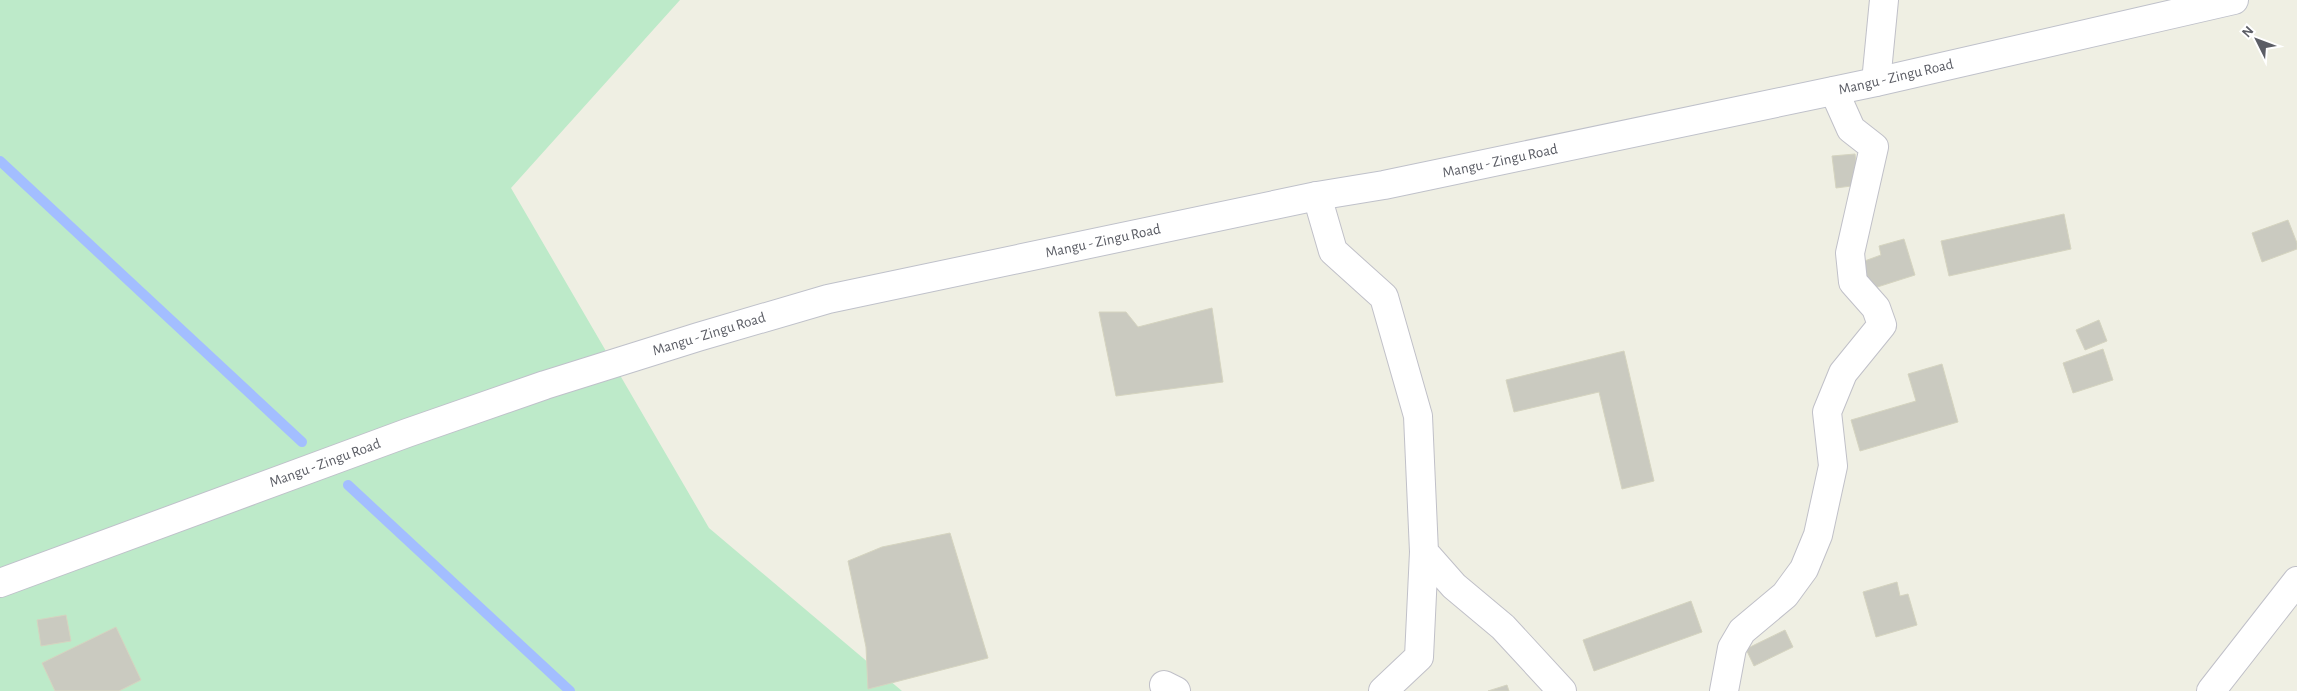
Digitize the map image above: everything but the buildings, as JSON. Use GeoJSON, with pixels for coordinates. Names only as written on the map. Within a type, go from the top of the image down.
{"type":"FeatureCollection","features":[{"type":"Feature","properties":{"kind":"street"},"geometry":{"type":"LineString","coordinates":[[1876,82],[1884,0]]}},
{"type":"Feature","properties":{"kind":"street","name":"Mangu - Zingu Road"},"geometry":{"type":"LineString","coordinates":[[0,583],[416,430],[545,385],[698,336],[828,299],[1317,196],[1384,185],[1834,91],[2234,0]]}},
{"type":"Feature","properties":{"kind":"street"},"geometry":{"type":"LineString","coordinates":[[1724,691],[1732,648],[1742,631],[1785,595],[1804,569],[1818,535],[1833,466],[1827,412],[1843,372],[1882,325],[1876,308],[1853,282],[1850,253],[1874,147],[1850,129],[1834,91]]}},
{"type":"Feature","properties":{"kind":"street"},"geometry":{"type":"LineString","coordinates":[[1317,196],[1333,251],[1384,297],[1418,416],[1424,552],[1419,657],[1383,691]]}},
{"type":"Feature","properties":{"kind":"street"},"geometry":{"type":"LineString","coordinates":[[1424,552],[1454,586],[1503,627],[1562,691]]}},
{"type":"Feature","properties":{"kind":"street"},"geometry":{"type":"LineString","coordinates":[[2211,691],[2297,582]]}},
{"type":"Feature","properties":{"kind":"green space"},"geometry":{"type":"Polygon","coordinates":[[[0,0],[680,0],[511,188],[709,528],[902,691],[0,691],[0,0]]]}},
{"type":"Feature","properties":{"kind":"waterway"},"geometry":{"type":"LineString","coordinates":[[0,161],[302,442]]}},
{"type":"Feature","properties":{"kind":"waterway"},"geometry":{"type":"LineString","coordinates":[[348,485],[570,691]]}}]}
